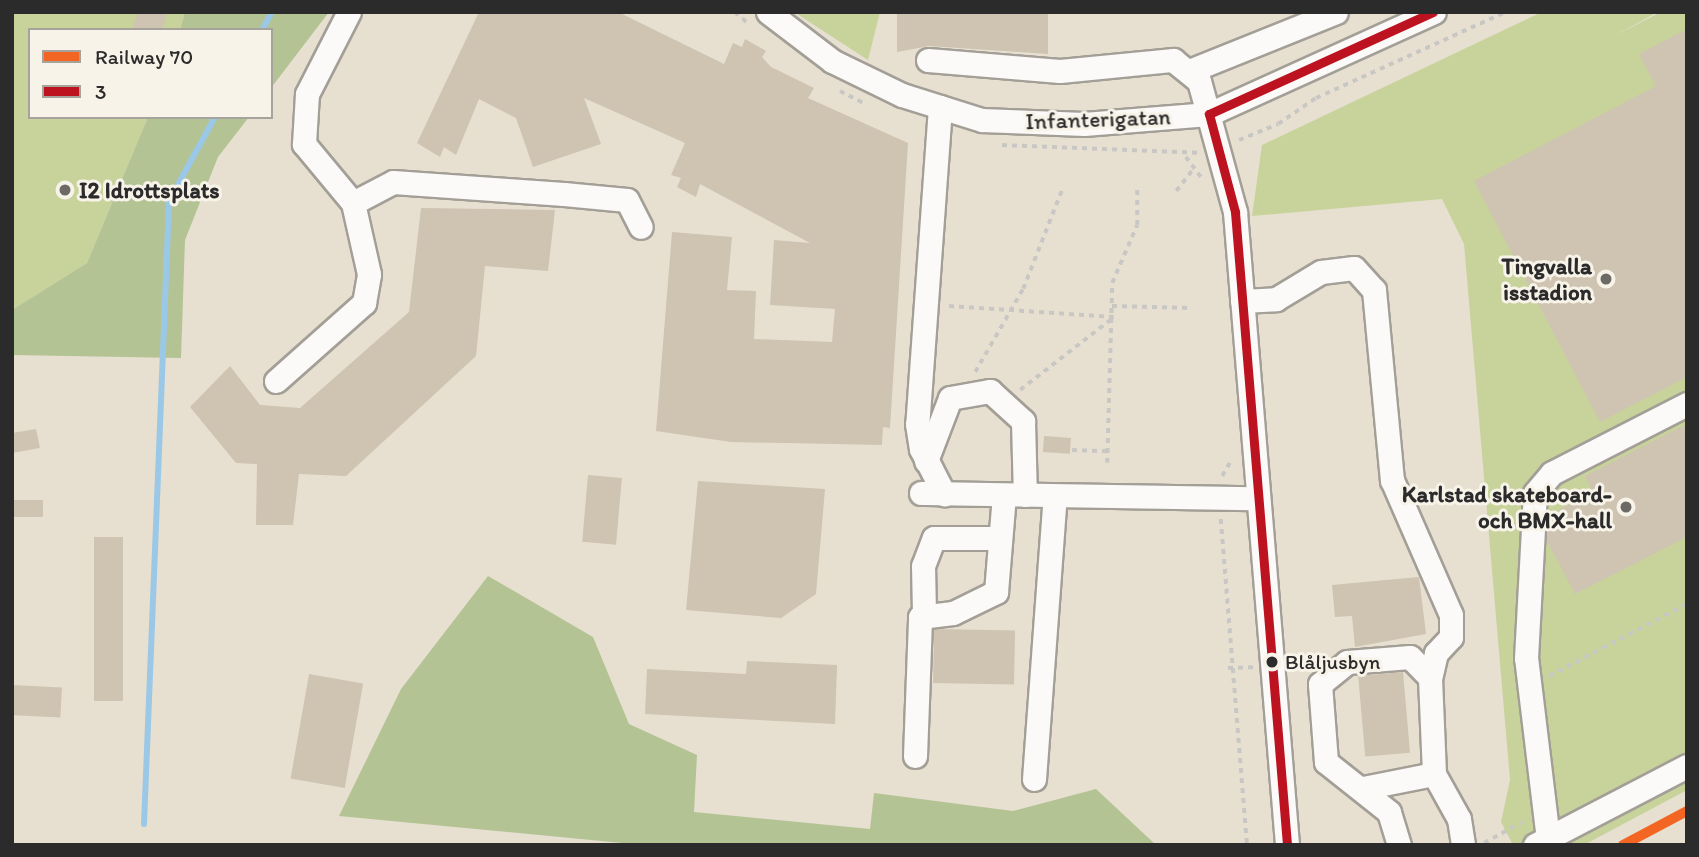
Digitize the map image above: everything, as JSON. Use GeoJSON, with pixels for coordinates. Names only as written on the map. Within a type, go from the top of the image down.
{"type":"FeatureCollection","features":[{"type":"Feature","properties":{"kind":"street"},"geometry":{"type":"LineString","coordinates":[[276,381],[364,303],[369,274],[353,203],[304,144],[307,94],[349,12]]}},
{"type":"Feature","properties":{"kind":"street","name":"Infanterigatan"},"geometry":{"type":"LineString","coordinates":[[768,12],[832,61],[940,107],[982,120],[1084,124],[1209,114],[1434,12]]}},
{"type":"Feature","properties":{"kind":"street"},"geometry":{"type":"LineString","coordinates":[[1192,69],[1336,12]]}},
{"type":"Feature","properties":{"kind":"street"},"geometry":{"type":"LineString","coordinates":[[928,60],[1060,71],[1173,60],[1192,69],[1209,114],[1235,212],[1287,845]]}},
{"type":"Feature","properties":{"kind":"street"},"geometry":{"type":"LineString","coordinates":[[940,107],[917,424],[933,493],[1258,498]]}},
{"type":"Feature","properties":{"kind":"street"},"geometry":{"type":"LineString","coordinates":[[353,203],[393,182],[564,194],[627,200],[641,227]]}},
{"type":"Feature","properties":{"kind":"street"},"geometry":{"type":"LineString","coordinates":[[1242,301],[1276,299],[1321,272],[1354,268],[1374,290],[1392,480],[1451,615],[1451,637],[1436,653],[1430,678],[1434,774],[1459,819],[1463,845]]}},
{"type":"Feature","properties":{"kind":"street"},"geometry":{"type":"LineString","coordinates":[[924,614],[953,613],[996,592],[1000,538],[1015,495],[1025,426],[1005,398],[967,390],[946,404],[926,461]]}},
{"type":"Feature","properties":{"kind":"street"},"geometry":{"type":"LineString","coordinates":[[1687,404],[1539,484],[1529,554],[1529,682],[1541,842],[1687,766]]}},
{"type":"Feature","properties":{"kind":"street"},"geometry":{"type":"LineString","coordinates":[[1034,779],[1055,496]]}},
{"type":"Feature","properties":{"kind":"street"},"geometry":{"type":"LineString","coordinates":[[915,756],[924,614],[923,566],[934,538],[1000,538]]}},
{"type":"Feature","properties":{"kind":"street"},"geometry":{"type":"LineString","coordinates":[[1399,845],[1389,812],[1363,788],[1326,762],[1320,684],[1347,662],[1410,657],[1430,678]]}},
{"type":"Feature","properties":{"kind":"street"},"geometry":{"type":"LineString","coordinates":[[1363,788],[1434,774]]}},
{"type":"Feature","properties":{"kind":"path"},"geometry":{"type":"LineString","coordinates":[[1176,191],[1194,168]]}},
{"type":"Feature","properties":{"kind":"path"},"geometry":{"type":"LineString","coordinates":[[967,390],[1011,310],[1063,187]]}},
{"type":"Feature","properties":{"kind":"path"},"geometry":{"type":"LineString","coordinates":[[1107,463],[1115,267],[1138,225],[1137,189]]}},
{"type":"Feature","properties":{"kind":"path"},"geometry":{"type":"LineString","coordinates":[[949,306],[1114,317]]}},
{"type":"Feature","properties":{"kind":"path"},"geometry":{"type":"LineString","coordinates":[[1112,306],[1192,308]]}},
{"type":"Feature","properties":{"kind":"path"},"geometry":{"type":"LineString","coordinates":[[1005,398],[1114,317]]}},
{"type":"Feature","properties":{"kind":"path"},"geometry":{"type":"LineString","coordinates":[[1072,450],[1108,451]]}},
{"type":"Feature","properties":{"kind":"path"},"geometry":{"type":"LineString","coordinates":[[1529,682],[1687,604]]}},
{"type":"Feature","properties":{"kind":"path"},"geometry":{"type":"LineString","coordinates":[[1228,668],[1255,667]]}},
{"type":"Feature","properties":{"kind":"path"},"geometry":{"type":"LineString","coordinates":[[1481,845],[1524,817]]}},
{"type":"Feature","properties":{"kind":"green space","name":"I2 Idrottsplats"},"geometry":{"type":"Polygon","coordinates":[[[12,12],[185,12],[181,28],[28,28],[28,119],[147,119],[87,263],[12,310],[12,12]]]}},
{"type":"Feature","properties":{"kind":"green space"},"geometry":{"type":"Polygon","coordinates":[[[185,12],[329,12],[273,85],[273,28],[181,28],[185,12]]]}},
{"type":"Feature","properties":{"kind":"green space"},"geometry":{"type":"Polygon","coordinates":[[[794,12],[880,12],[868,60],[794,12]]]}},
{"type":"Feature","properties":{"kind":"green space"},"geometry":{"type":"Polygon","coordinates":[[[1542,12],[1658,12],[1612,37],[1661,12],[1687,12],[1687,790],[1584,845],[1513,845],[1501,822],[1510,780],[1464,244],[1442,199],[1252,216],[1262,145],[1542,12]]]}},
{"type":"Feature","properties":{"kind":"green space"},"geometry":{"type":"Polygon","coordinates":[[[147,119],[247,119],[218,157],[185,240],[181,358],[12,355],[12,310],[87,263],[147,119]]]}},
{"type":"Feature","properties":{"kind":"green space"},"geometry":{"type":"Polygon","coordinates":[[[488,576],[593,637],[629,724],[697,755],[694,812],[870,829],[874,793],[1013,811],[1096,789],[1156,845],[643,845],[339,816],[401,689],[488,576]]]}},
{"type":"Feature","properties":{"kind":"building"},"geometry":{"type":"Polygon","coordinates":[[[138,12],[167,12],[163,28],[133,28],[138,12]]]}},
{"type":"Feature","properties":{"kind":"building"},"geometry":{"type":"Polygon","coordinates":[[[479,12],[618,12],[724,64],[733,43],[742,47],[745,39],[766,51],[762,57],[771,67],[814,88],[808,98],[908,143],[890,428],[883,427],[882,445],[731,442],[656,431],[672,232],[732,237],[727,290],[756,291],[754,339],[832,342],[835,309],[770,305],[774,240],[810,243],[700,184],[696,197],[677,187],[681,178],[671,175],[685,143],[584,98],[601,144],[533,167],[516,118],[479,99],[456,155],[444,147],[440,157],[417,143],[479,12]]]}},
{"type":"Feature","properties":{"kind":"building"},"geometry":{"type":"Polygon","coordinates":[[[897,12],[1048,12],[1048,54],[929,46],[897,52],[897,12]]]}},
{"type":"Feature","properties":{"kind":"building","name":"Tingvalla isstadion"},"geometry":{"type":"Polygon","coordinates":[[[1687,29],[1687,377],[1600,422],[1474,181],[1656,86],[1639,54],[1687,29]]]}},
{"type":"Feature","properties":{"kind":"building"},"geometry":{"type":"Polygon","coordinates":[[[421,208],[555,210],[548,271],[485,266],[476,356],[346,476],[299,474],[293,525],[256,525],[257,464],[236,463],[190,407],[230,366],[260,405],[300,408],[409,312],[421,208]]]}},
{"type":"Feature","properties":{"kind":"building","name":"Karlstad skateboard- och BMX-hall"},"geometry":{"type":"Polygon","coordinates":[[[1687,424],[1687,537],[1575,594],[1546,539],[1548,516],[1593,492],[1585,476],[1687,424]]]}},
{"type":"Feature","properties":{"kind":"building"},"geometry":{"type":"Polygon","coordinates":[[[36,429],[40,448],[12,453],[12,433],[36,429]]]}},
{"type":"Feature","properties":{"kind":"building"},"geometry":{"type":"Polygon","coordinates":[[[1044,436],[1071,438],[1070,454],[1043,452],[1044,436]]]}},
{"type":"Feature","properties":{"kind":"building"},"geometry":{"type":"Polygon","coordinates":[[[588,475],[622,478],[616,545],[582,542],[588,475]]]}},
{"type":"Feature","properties":{"kind":"building"},"geometry":{"type":"Polygon","coordinates":[[[698,481],[825,489],[816,594],[781,618],[686,610],[698,481]]]}},
{"type":"Feature","properties":{"kind":"building"},"geometry":{"type":"Polygon","coordinates":[[[12,500],[43,500],[43,517],[12,517],[12,500]]]}},
{"type":"Feature","properties":{"kind":"building"},"geometry":{"type":"Polygon","coordinates":[[[94,537],[123,537],[123,701],[94,701],[94,537]]]}},
{"type":"Feature","properties":{"kind":"building"},"geometry":{"type":"Polygon","coordinates":[[[1419,577],[1426,634],[1355,647],[1352,616],[1335,617],[1332,585],[1419,577]]]}},
{"type":"Feature","properties":{"kind":"building"},"geometry":{"type":"Polygon","coordinates":[[[934,629],[1015,630],[1014,684],[933,683],[934,629]]]}},
{"type":"Feature","properties":{"kind":"building"},"geometry":{"type":"Polygon","coordinates":[[[747,661],[837,665],[835,724],[645,714],[647,669],[746,674],[747,661]]]}},
{"type":"Feature","properties":{"kind":"building"},"geometry":{"type":"Polygon","coordinates":[[[1403,672],[1410,753],[1365,757],[1358,676],[1403,672]]]}},
{"type":"Feature","properties":{"kind":"building"},"geometry":{"type":"Polygon","coordinates":[[[309,674],[363,684],[345,788],[291,778],[309,674]]]}},
{"type":"Feature","properties":{"kind":"building"},"geometry":{"type":"Polygon","coordinates":[[[12,685],[62,688],[60,718],[12,715],[12,685]]]}},
{"type":"Feature","properties":{"kind":"waterway"},"geometry":{"type":"LineString","coordinates":[[263,28],[272,12]]}},
{"type":"Feature","properties":{"kind":"waterway"},"geometry":{"type":"LineString","coordinates":[[144,824],[169,201],[214,119]]}},
{"type":"Feature","properties":{"kind":"rail line","name":"70"},"geometry":{"type":"LineString","coordinates":[[1623,845],[1687,811]]}},
{"type":"Feature","properties":{"kind":"transit line","name":"3"},"geometry":{"type":"LineString","coordinates":[[1209,114],[1433,12]]}},
{"type":"Feature","properties":{"kind":"transit line","name":"3"},"geometry":{"type":"LineString","coordinates":[[1209,114],[1235,212],[1287,845]]}},
{"type":"Feature","properties":{"kind":"place","name":"I2 Idrottsplats"},"geometry":{"type":"Point","coordinates":[65,190]}},
{"type":"Feature","properties":{"kind":"place","name":"Tingvalla isstadion"},"geometry":{"type":"Point","coordinates":[1606,279]}},
{"type":"Feature","properties":{"kind":"place","name":"Karlstad skateboard- och BMX-hall"},"geometry":{"type":"Point","coordinates":[1626,507]}},
{"type":"Feature","properties":{"kind":"place","name":"Blåljusbyn"},"geometry":{"type":"Point","coordinates":[1272,662]}}]}
